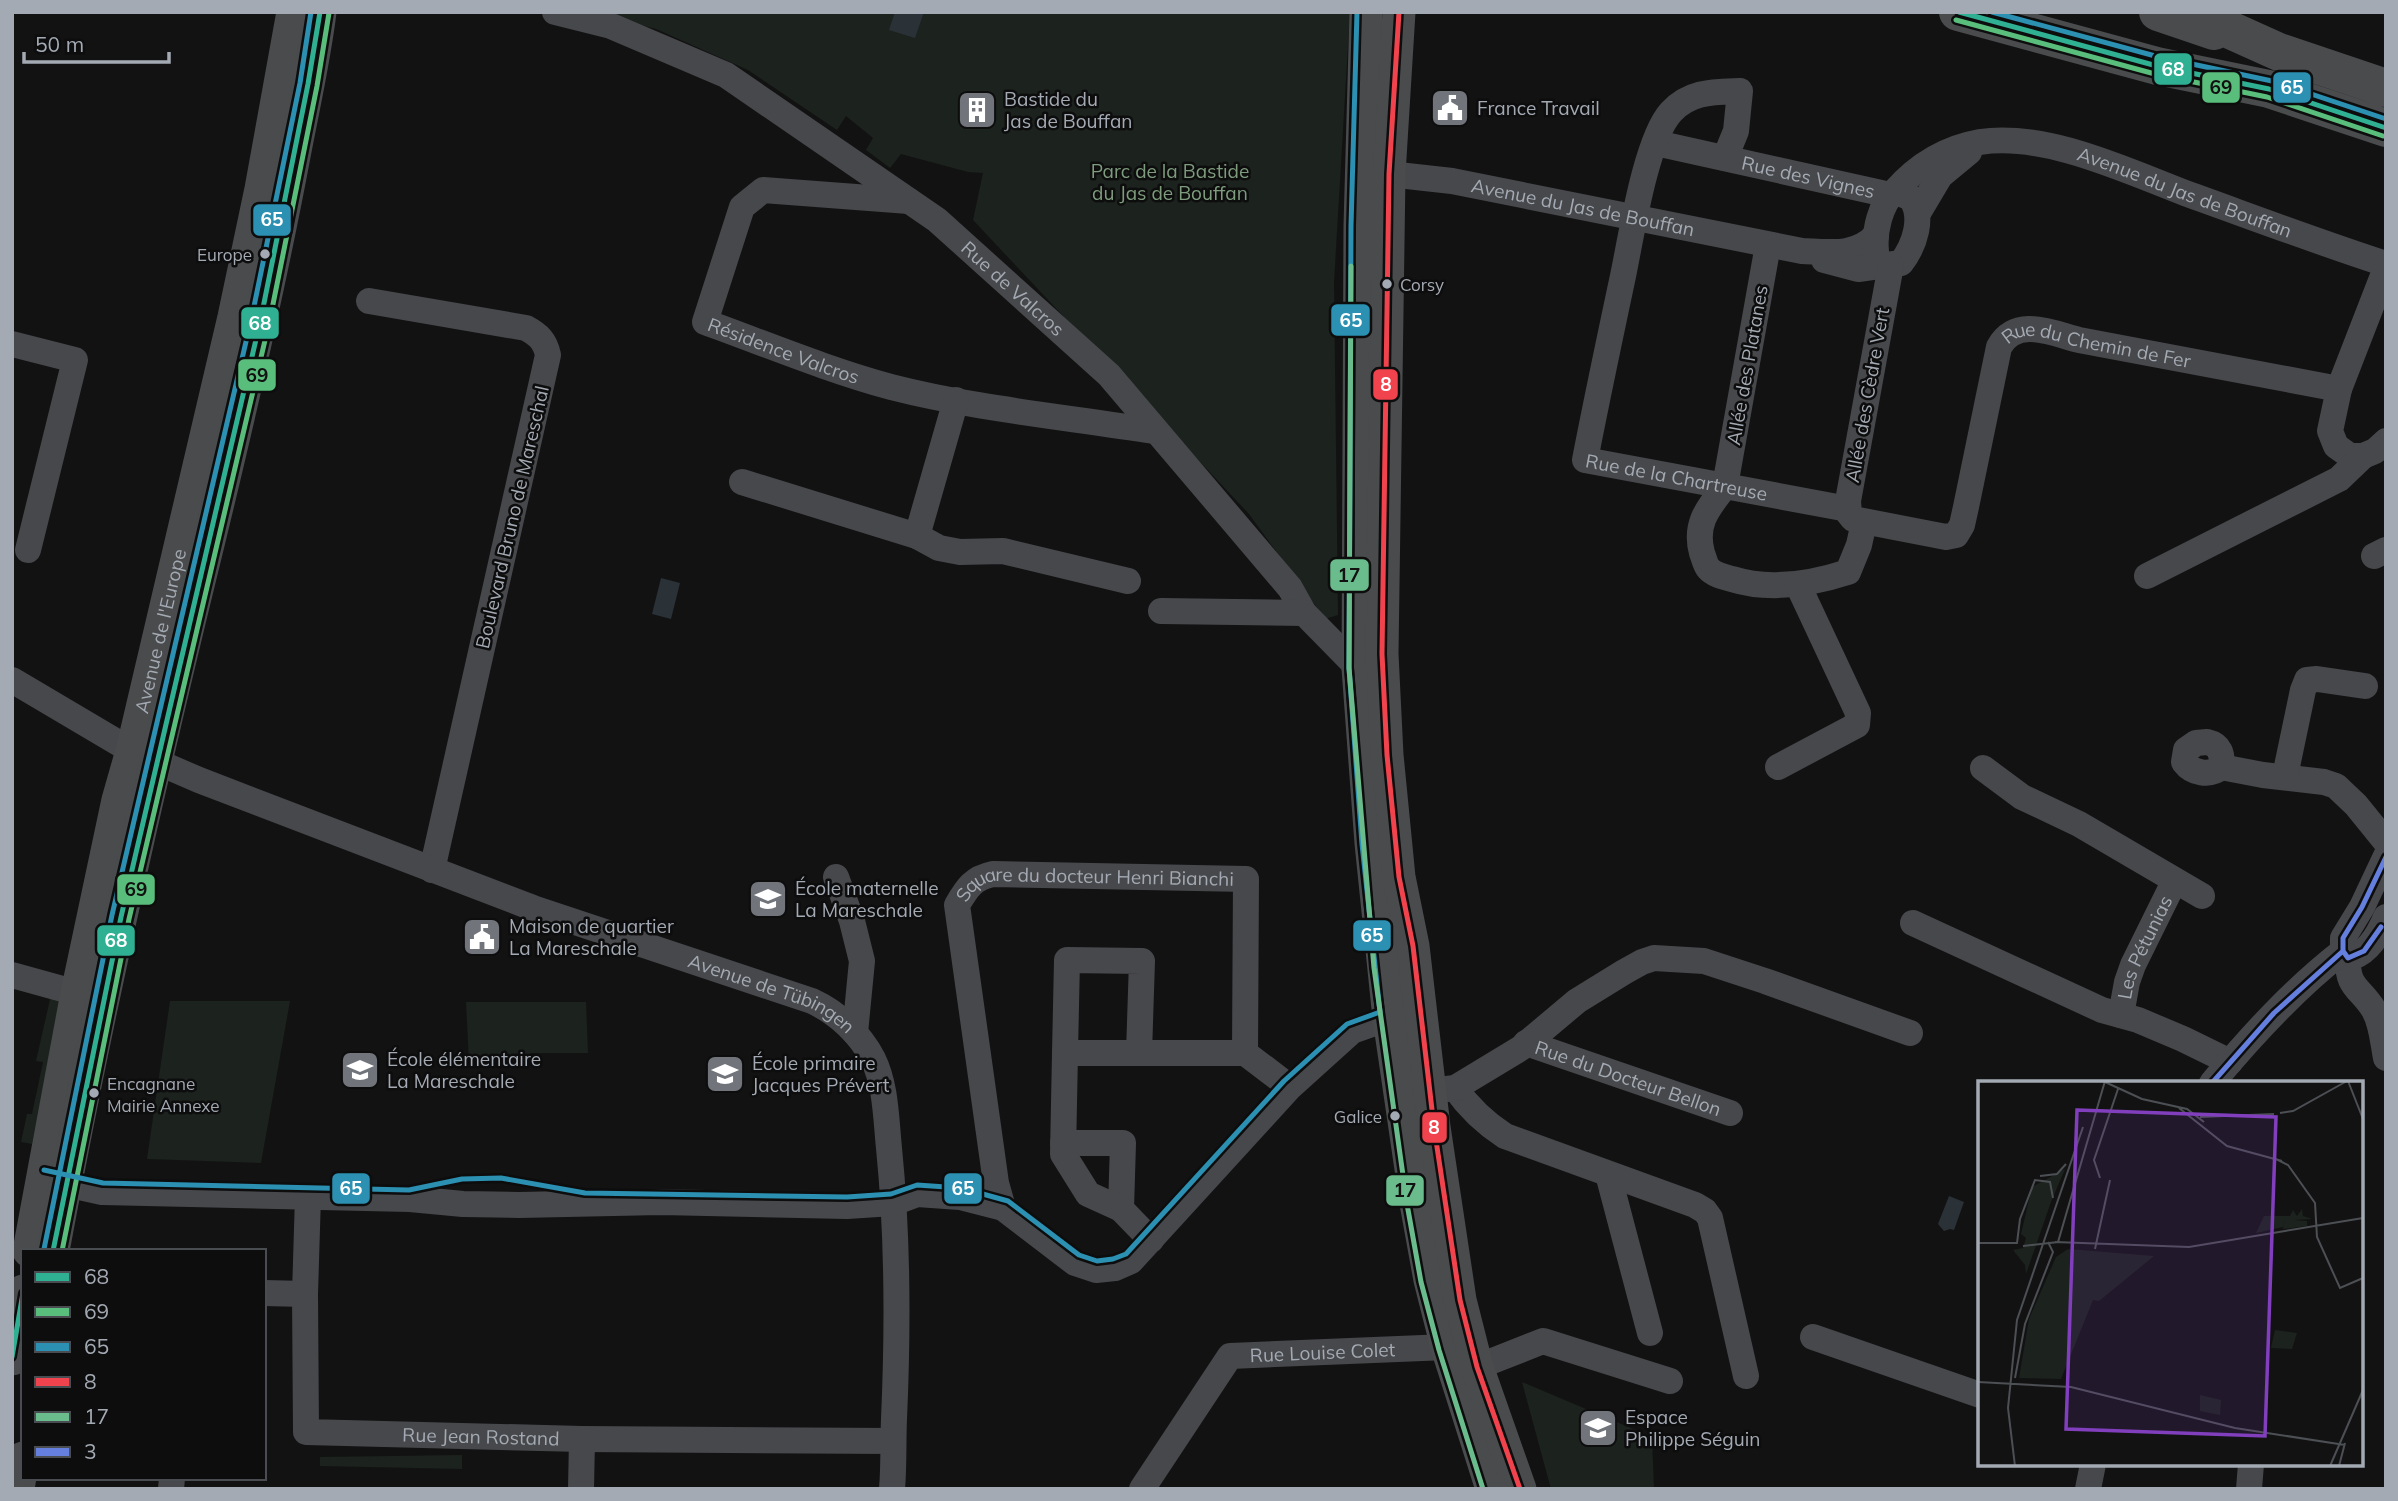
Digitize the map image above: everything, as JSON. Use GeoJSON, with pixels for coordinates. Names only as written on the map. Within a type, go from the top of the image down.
{"type":"FeatureCollection","features":[{"type":"Feature","properties":{"kind":"highway"},"geometry":{"type":"LineString","coordinates":[[1958,12],[2157,66],[2269,89]]}},
{"type":"Feature","properties":{"kind":"highway"},"geometry":{"type":"LineString","coordinates":[[2034,12],[2386,128]]}},
{"type":"Feature","properties":{"kind":"highway"},"geometry":{"type":"LineString","coordinates":[[2158,12],[2386,88]]}},
{"type":"Feature","properties":{"kind":"highway"},"geometry":{"type":"LineString","coordinates":[[2190,12],[2279,52]]}},
{"type":"Feature","properties":{"kind":"main road","name":"Avenue de l'Europe"},"geometry":{"type":"LineString","coordinates":[[30,1249],[54,1182],[97,1027],[144,756],[269,149],[293,12]]}},
{"type":"Feature","properties":{"kind":"main road","name":"Avenue de l'Europe"},"geometry":{"type":"LineString","coordinates":[[53,1249],[54,1182],[76,993],[118,800],[144,756],[260,323],[287,195],[320,12]]}},
{"type":"Feature","properties":{"kind":"main road"},"geometry":{"type":"LineString","coordinates":[[1366,12],[1376,174],[1370,669],[1371,843],[1389,1018],[1428,1085],[1427,1267],[1447,1347],[1492,1489]]}},
{"type":"Feature","properties":{"kind":"main road"},"geometry":{"type":"LineString","coordinates":[[1376,174],[1399,12]]}},
{"type":"Feature","properties":{"kind":"main road"},"geometry":{"type":"LineString","coordinates":[[1370,669],[1387,755],[1399,877],[1413,946],[1428,1085],[1460,1300],[1477,1367],[1520,1489]]}},
{"type":"Feature","properties":{"kind":"main road"},"geometry":{"type":"LineString","coordinates":[[12,1359],[21,1303]]}},
{"type":"Feature","properties":{"kind":"main road"},"geometry":{"type":"LineString","coordinates":[[18,1489],[21,1470]]}},
{"type":"Feature","properties":{"kind":"street","name":"Rue de Valcros"},"geometry":{"type":"LineString","coordinates":[[555,12],[611,26],[726,75],[937,220],[1109,375],[1154,431],[1290,587],[1304,612],[1370,669]]}},
{"type":"Feature","properties":{"kind":"street","name":"Rue des Vignes"},"geometry":{"type":"LineString","coordinates":[[1635,216],[1663,124],[1683,101],[1709,92],[1740,91],[1736,131],[1725,158]]}},
{"type":"Feature","properties":{"kind":"street","name":"Avenue du Jas de Bouffan"},"geometry":{"type":"LineString","coordinates":[[1802,251],[1855,250],[1865,246],[1876,235],[1885,202],[1892,193],[1906,178],[1940,156],[1981,142],[2033,142],[2084,155],[2386,266]]}},
{"type":"Feature","properties":{"kind":"street"},"geometry":{"type":"LineString","coordinates":[[1876,235],[1876,251],[1887,265],[1901,262],[1910,248],[1918,212],[1940,176],[1981,142]]}},
{"type":"Feature","properties":{"kind":"street","name":"Rue des Vignes"},"geometry":{"type":"LineString","coordinates":[[1656,143],[1892,193]]}},
{"type":"Feature","properties":{"kind":"street","name":"Avenue du Jas de Bouffan"},"geometry":{"type":"LineString","coordinates":[[1376,174],[1452,181],[1635,216],[1802,251],[1849,268],[1887,265]]}},
{"type":"Feature","properties":{"kind":"street","name":"Résidence Valcros"},"geometry":{"type":"LineString","coordinates":[[901,195],[763,190],[742,207],[705,322],[892,387],[956,400],[1154,431]]}},
{"type":"Feature","properties":{"kind":"street"},"geometry":{"type":"LineString","coordinates":[[1892,193],[1910,198],[1918,212]]}},
{"type":"Feature","properties":{"kind":"street","name":"Rue de la Chartreuse"},"geometry":{"type":"LineString","coordinates":[[1635,216],[1586,460],[1725,486],[1856,517]]}},
{"type":"Feature","properties":{"kind":"street","name":"Allée des Platanes"},"geometry":{"type":"LineString","coordinates":[[1725,486],[1768,245]]}},
{"type":"Feature","properties":{"kind":"street","name":"Allée des Cèdre Vert"},"geometry":{"type":"LineString","coordinates":[[1798,584],[1848,572],[1859,545],[1856,517],[1887,265]]}},
{"type":"Feature","properties":{"kind":"street"},"geometry":{"type":"LineString","coordinates":[[2363,456],[2350,456],[2336,446],[2332,438],[2331,424],[2339,389],[2386,266]]}},
{"type":"Feature","properties":{"kind":"street","name":"Boulevard Bruno de Mareschal"},"geometry":{"type":"LineString","coordinates":[[369,301],[526,328],[538,334],[545,343],[548,355],[432,870]]}},
{"type":"Feature","properties":{"kind":"street","name":"Rue du Chemin de Fer"},"geometry":{"type":"LineString","coordinates":[[1856,517],[1946,537],[1956,535],[1962,525],[1998,347],[2003,339],[2021,328],[2339,389]]}},
{"type":"Feature","properties":{"kind":"street"},"geometry":{"type":"LineString","coordinates":[[12,344],[75,360],[28,550]]}},
{"type":"Feature","properties":{"kind":"street"},"geometry":{"type":"LineString","coordinates":[[917,536],[956,400]]}},
{"type":"Feature","properties":{"kind":"street"},"geometry":{"type":"LineString","coordinates":[[2147,576],[2339,479],[2363,456],[2375,451],[2386,441]]}},
{"type":"Feature","properties":{"kind":"street"},"geometry":{"type":"LineString","coordinates":[[742,482],[917,536],[939,548],[1003,551],[1128,581]]}},
{"type":"Feature","properties":{"kind":"street"},"geometry":{"type":"LineString","coordinates":[[1725,486],[1704,512],[1699,542],[1706,567],[1718,575],[1751,585],[1798,584],[1858,713],[1857,725],[1778,767]]}},
{"type":"Feature","properties":{"kind":"street"},"geometry":{"type":"LineString","coordinates":[[1161,611],[1304,612]]}},
{"type":"Feature","properties":{"kind":"street","name":"Avenue de Tübingen"},"geometry":{"type":"LineString","coordinates":[[12,680],[144,756],[199,780],[546,912],[812,1001],[831,1012],[855,1033],[874,1060],[882,1087],[893,1203],[897,1354],[892,1489]]}},
{"type":"Feature","properties":{"kind":"street"},"geometry":{"type":"LineString","coordinates":[[2285,776],[2307,680],[2365,686]]}},
{"type":"Feature","properties":{"kind":"street"},"geometry":{"type":"LineString","coordinates":[[2221,767],[2336,786],[2356,804],[2386,842]]}},
{"type":"Feature","properties":{"kind":"street"},"geometry":{"type":"LineString","coordinates":[[1983,768],[2022,797],[2079,824],[2202,896]]}},
{"type":"Feature","properties":{"kind":"street"},"geometry":{"type":"LineString","coordinates":[[2386,856],[2362,907],[2343,938],[2350,981],[2373,1009],[2386,1058]]}},
{"type":"Feature","properties":{"kind":"street","name":"Square du docteur Henri Bianchi"},"geometry":{"type":"LineString","coordinates":[[1003,1208],[996,1183],[957,905],[968,886],[979,877],[993,874],[1246,879],[1245,1052]]}},
{"type":"Feature","properties":{"kind":"street"},"geometry":{"type":"LineString","coordinates":[[836,877],[862,961],[855,1033]]}},
{"type":"Feature","properties":{"kind":"street","name":"Les Pétunias"},"geometry":{"type":"LineString","coordinates":[[2121,1015],[2133,965],[2174,882]]}},
{"type":"Feature","properties":{"kind":"street"},"geometry":{"type":"LineString","coordinates":[[1913,923],[2102,1010],[2183,1039],[2230,1062]]}},
{"type":"Feature","properties":{"kind":"street"},"geometry":{"type":"LineString","coordinates":[[2214,1081],[2301,985],[2345,954],[2356,956],[2368,947],[2385,925]]}},
{"type":"Feature","properties":{"kind":"street"},"geometry":{"type":"LineString","coordinates":[[1428,1085],[1526,1043],[1577,1001],[1624,972],[1642,962],[1668,958],[1704,961],[1910,1033]]}},
{"type":"Feature","properties":{"kind":"street"},"geometry":{"type":"LineString","coordinates":[[1139,1053],[1142,961],[1068,960],[1063,1154],[1088,1194],[1121,1209],[1151,1240]]}},
{"type":"Feature","properties":{"kind":"street"},"geometry":{"type":"LineString","coordinates":[[12,975],[76,993]]}},
{"type":"Feature","properties":{"kind":"street"},"geometry":{"type":"LineString","coordinates":[[54,1182],[103,1192],[410,1199],[463,1188],[501,1187],[584,1202],[847,1206],[893,1203],[917,1195],[960,1197],[1003,1208],[1074,1263],[1096,1269],[1115,1268],[1131,1261],[1290,1087],[1352,1031],[1389,1018]]}},
{"type":"Feature","properties":{"kind":"street","name":"Rue du Docteur Bellon"},"geometry":{"type":"LineString","coordinates":[[1526,1043],[1730,1113]]}},
{"type":"Feature","properties":{"kind":"street"},"geometry":{"type":"LineString","coordinates":[[1065,1053],[1245,1052],[1282,1081]]}},
{"type":"Feature","properties":{"kind":"street"},"geometry":{"type":"LineString","coordinates":[[1428,1085],[1468,1106],[1505,1136],[1695,1205],[1705,1211],[1710,1218],[1746,1376]]}},
{"type":"Feature","properties":{"kind":"street"},"geometry":{"type":"LineString","coordinates":[[1063,1143],[1123,1143],[1121,1209]]}},
{"type":"Feature","properties":{"kind":"street"},"geometry":{"type":"LineString","coordinates":[[1608,1174],[1650,1333]]}},
{"type":"Feature","properties":{"kind":"street","name":"Rue Jean Rostand"},"geometry":{"type":"LineString","coordinates":[[308,1196],[305,1294],[306,1432],[582,1439],[893,1441]]}},
{"type":"Feature","properties":{"kind":"street"},"geometry":{"type":"LineString","coordinates":[[266,1293],[305,1294]]}},
{"type":"Feature","properties":{"kind":"street"},"geometry":{"type":"LineString","coordinates":[[1813,1337],[1978,1394]]}},
{"type":"Feature","properties":{"kind":"street"},"geometry":{"type":"LineString","coordinates":[[1477,1367],[1543,1341],[1670,1381]]}},
{"type":"Feature","properties":{"kind":"street","name":"Rue Louise Colet"},"geometry":{"type":"LineString","coordinates":[[1142,1489],[1230,1356],[1447,1347]]}},
{"type":"Feature","properties":{"kind":"street"},"geometry":{"type":"LineString","coordinates":[[581,1489],[582,1439]]}},
{"type":"Feature","properties":{"kind":"street"},"geometry":{"type":"LineString","coordinates":[[2088,1489],[2093,1466]]}},
{"type":"Feature","properties":{"kind":"street"},"geometry":{"type":"LineString","coordinates":[[2249,1489],[2251,1466]]}},
{"type":"Feature","properties":{"kind":"green space","name":"Parc de la Bastide du Jas de Bouffan"},"geometry":{"type":"Polygon","coordinates":[[[592,12],[1350,12],[1334,282],[1338,615],[1325,619],[1249,514],[973,220],[983,173],[968,172],[901,154],[890,168],[866,150],[873,138],[846,116],[837,130],[748,70],[656,29],[592,12]]]}},
{"type":"Feature","properties":{"kind":"green space"},"geometry":{"type":"Polygon","coordinates":[[[51,995],[64,998],[32,1144],[21,1142],[27,1114],[32,1114],[43,1062],[36,1061],[51,995]]]}},
{"type":"Feature","properties":{"kind":"green space"},"geometry":{"type":"Polygon","coordinates":[[[170,1001],[290,1001],[261,1163],[147,1159],[170,1001]]]}},
{"type":"Feature","properties":{"kind":"green space"},"geometry":{"type":"Polygon","coordinates":[[[466,1002],[586,1002],[588,1053],[531,1053],[530,1060],[469,1061],[466,1002]]]}},
{"type":"Feature","properties":{"kind":"green space"},"geometry":{"type":"Polygon","coordinates":[[[1522,1382],[1652,1437],[1654,1489],[1551,1489],[1522,1382]]]}},
{"type":"Feature","properties":{"kind":"green space"},"geometry":{"type":"Polygon","coordinates":[[[462,1455],[462,1469],[320,1466],[320,1457],[462,1455]]]}},
{"type":"Feature","properties":{"kind":"shaded area"},"geometry":{"type":"Polygon","coordinates":[[[895,12],[924,12],[915,38],[889,30],[895,12]]]}},
{"type":"Feature","properties":{"kind":"shaded area"},"geometry":{"type":"Polygon","coordinates":[[[661,578],[680,583],[671,619],[652,614],[661,578]]]}},
{"type":"Feature","properties":{"kind":"shaded area"},"geometry":{"type":"Polygon","coordinates":[[[1949,1196],[1964,1202],[1954,1230],[1944,1231],[1938,1224],[1949,1196]]]}},
{"type":"Feature","properties":{"kind":"transit line","name":"65"},"geometry":{"type":"LineString","coordinates":[[44,1249],[112,915],[252,316],[300,83],[311,12]]}},
{"type":"Feature","properties":{"kind":"transit line","name":"68"},"geometry":{"type":"LineString","coordinates":[[53,1249],[121,917],[261,318],[320,12]]}},
{"type":"Feature","properties":{"kind":"transit line","name":"65"},"geometry":{"type":"LineString","coordinates":[[44,1170],[103,1183],[409,1190],[462,1179],[501,1178],[585,1193],[847,1197],[891,1194],[917,1185],[961,1188],[1008,1201],[1079,1255],[1097,1261],[1126,1254],[1284,1081],[1347,1024],[1380,1012],[1362,844],[1349,668],[1351,226],[1357,12]]}},
{"type":"Feature","properties":{"kind":"transit line","name":"8"},"geometry":{"type":"LineString","coordinates":[[1399,12],[1389,174],[1382,654],[1387,755],[1399,877],[1413,946],[1434,1127],[1460,1300],[1477,1367],[1520,1489]]}},
{"type":"Feature","properties":{"kind":"transit line","name":"68"},"geometry":{"type":"LineString","coordinates":[[1959,12],[2157,66],[2269,89],[2386,128]]}},
{"type":"Feature","properties":{"kind":"transit line","name":"65"},"geometry":{"type":"LineString","coordinates":[[1992,12],[2159,57],[2272,81],[2386,119]]}},
{"type":"Feature","properties":{"kind":"transit line","name":"69"},"geometry":{"type":"LineString","coordinates":[[62,1249],[129,919],[270,319],[329,13]]}},
{"type":"Feature","properties":{"kind":"transit line","name":"69"},"geometry":{"type":"LineString","coordinates":[[1956,20],[2155,74],[2267,97],[2383,136]]}},
{"type":"Feature","properties":{"kind":"transit line","name":"17"},"geometry":{"type":"LineString","coordinates":[[1351,266],[1349,668],[1374,968],[1407,1204],[1421,1282],[1439,1350],[1483,1489]]}},
{"type":"Feature","properties":{"kind":"transit line","name":"3"},"geometry":{"type":"LineString","coordinates":[[2381,927],[2364,951],[2348,958],[2343,951],[2343,938],[2362,907],[2386,857]]}},
{"type":"Feature","properties":{"kind":"transit line","name":"3"},"geometry":{"type":"LineString","coordinates":[[2214,1081],[2274,1013],[2343,951]]}},
{"type":"Feature","properties":{"kind":"transit line","name":"68"},"geometry":{"type":"LineString","coordinates":[[12,1357],[21,1305]]}},
{"type":"Feature","properties":{"kind":"place","name":"France Travail"},"geometry":{"type":"Point","coordinates":[1450,108]}},
{"type":"Feature","properties":{"kind":"place","name":"Bastide du Jas de Bouffan"},"geometry":{"type":"Point","coordinates":[977,110]}},
{"type":"Feature","properties":{"kind":"place","name":"Europe"},"geometry":{"type":"Point","coordinates":[265,254]}},
{"type":"Feature","properties":{"kind":"place","name":"Corsy"},"geometry":{"type":"Point","coordinates":[1387,284]}},
{"type":"Feature","properties":{"kind":"place","name":"École maternelle La Mareschale"},"geometry":{"type":"Point","coordinates":[768,899]}},
{"type":"Feature","properties":{"kind":"place","name":"Maison de quartier La Mareschale"},"geometry":{"type":"Point","coordinates":[482,937]}},
{"type":"Feature","properties":{"kind":"place","name":"École élémentaire La Mareschale"},"geometry":{"type":"Point","coordinates":[360,1070]}},
{"type":"Feature","properties":{"kind":"place","name":"École primaire Jacques Prévert"},"geometry":{"type":"Point","coordinates":[725,1074]}},
{"type":"Feature","properties":{"kind":"place","name":"Encagnane Mairie Annexe"},"geometry":{"type":"Point","coordinates":[94,1093]}},
{"type":"Feature","properties":{"kind":"place","name":"Galice"},"geometry":{"type":"Point","coordinates":[1395,1116]}},
{"type":"Feature","properties":{"kind":"place","name":"Espace Philippe Séguin"},"geometry":{"type":"Point","coordinates":[1598,1428]}}]}
